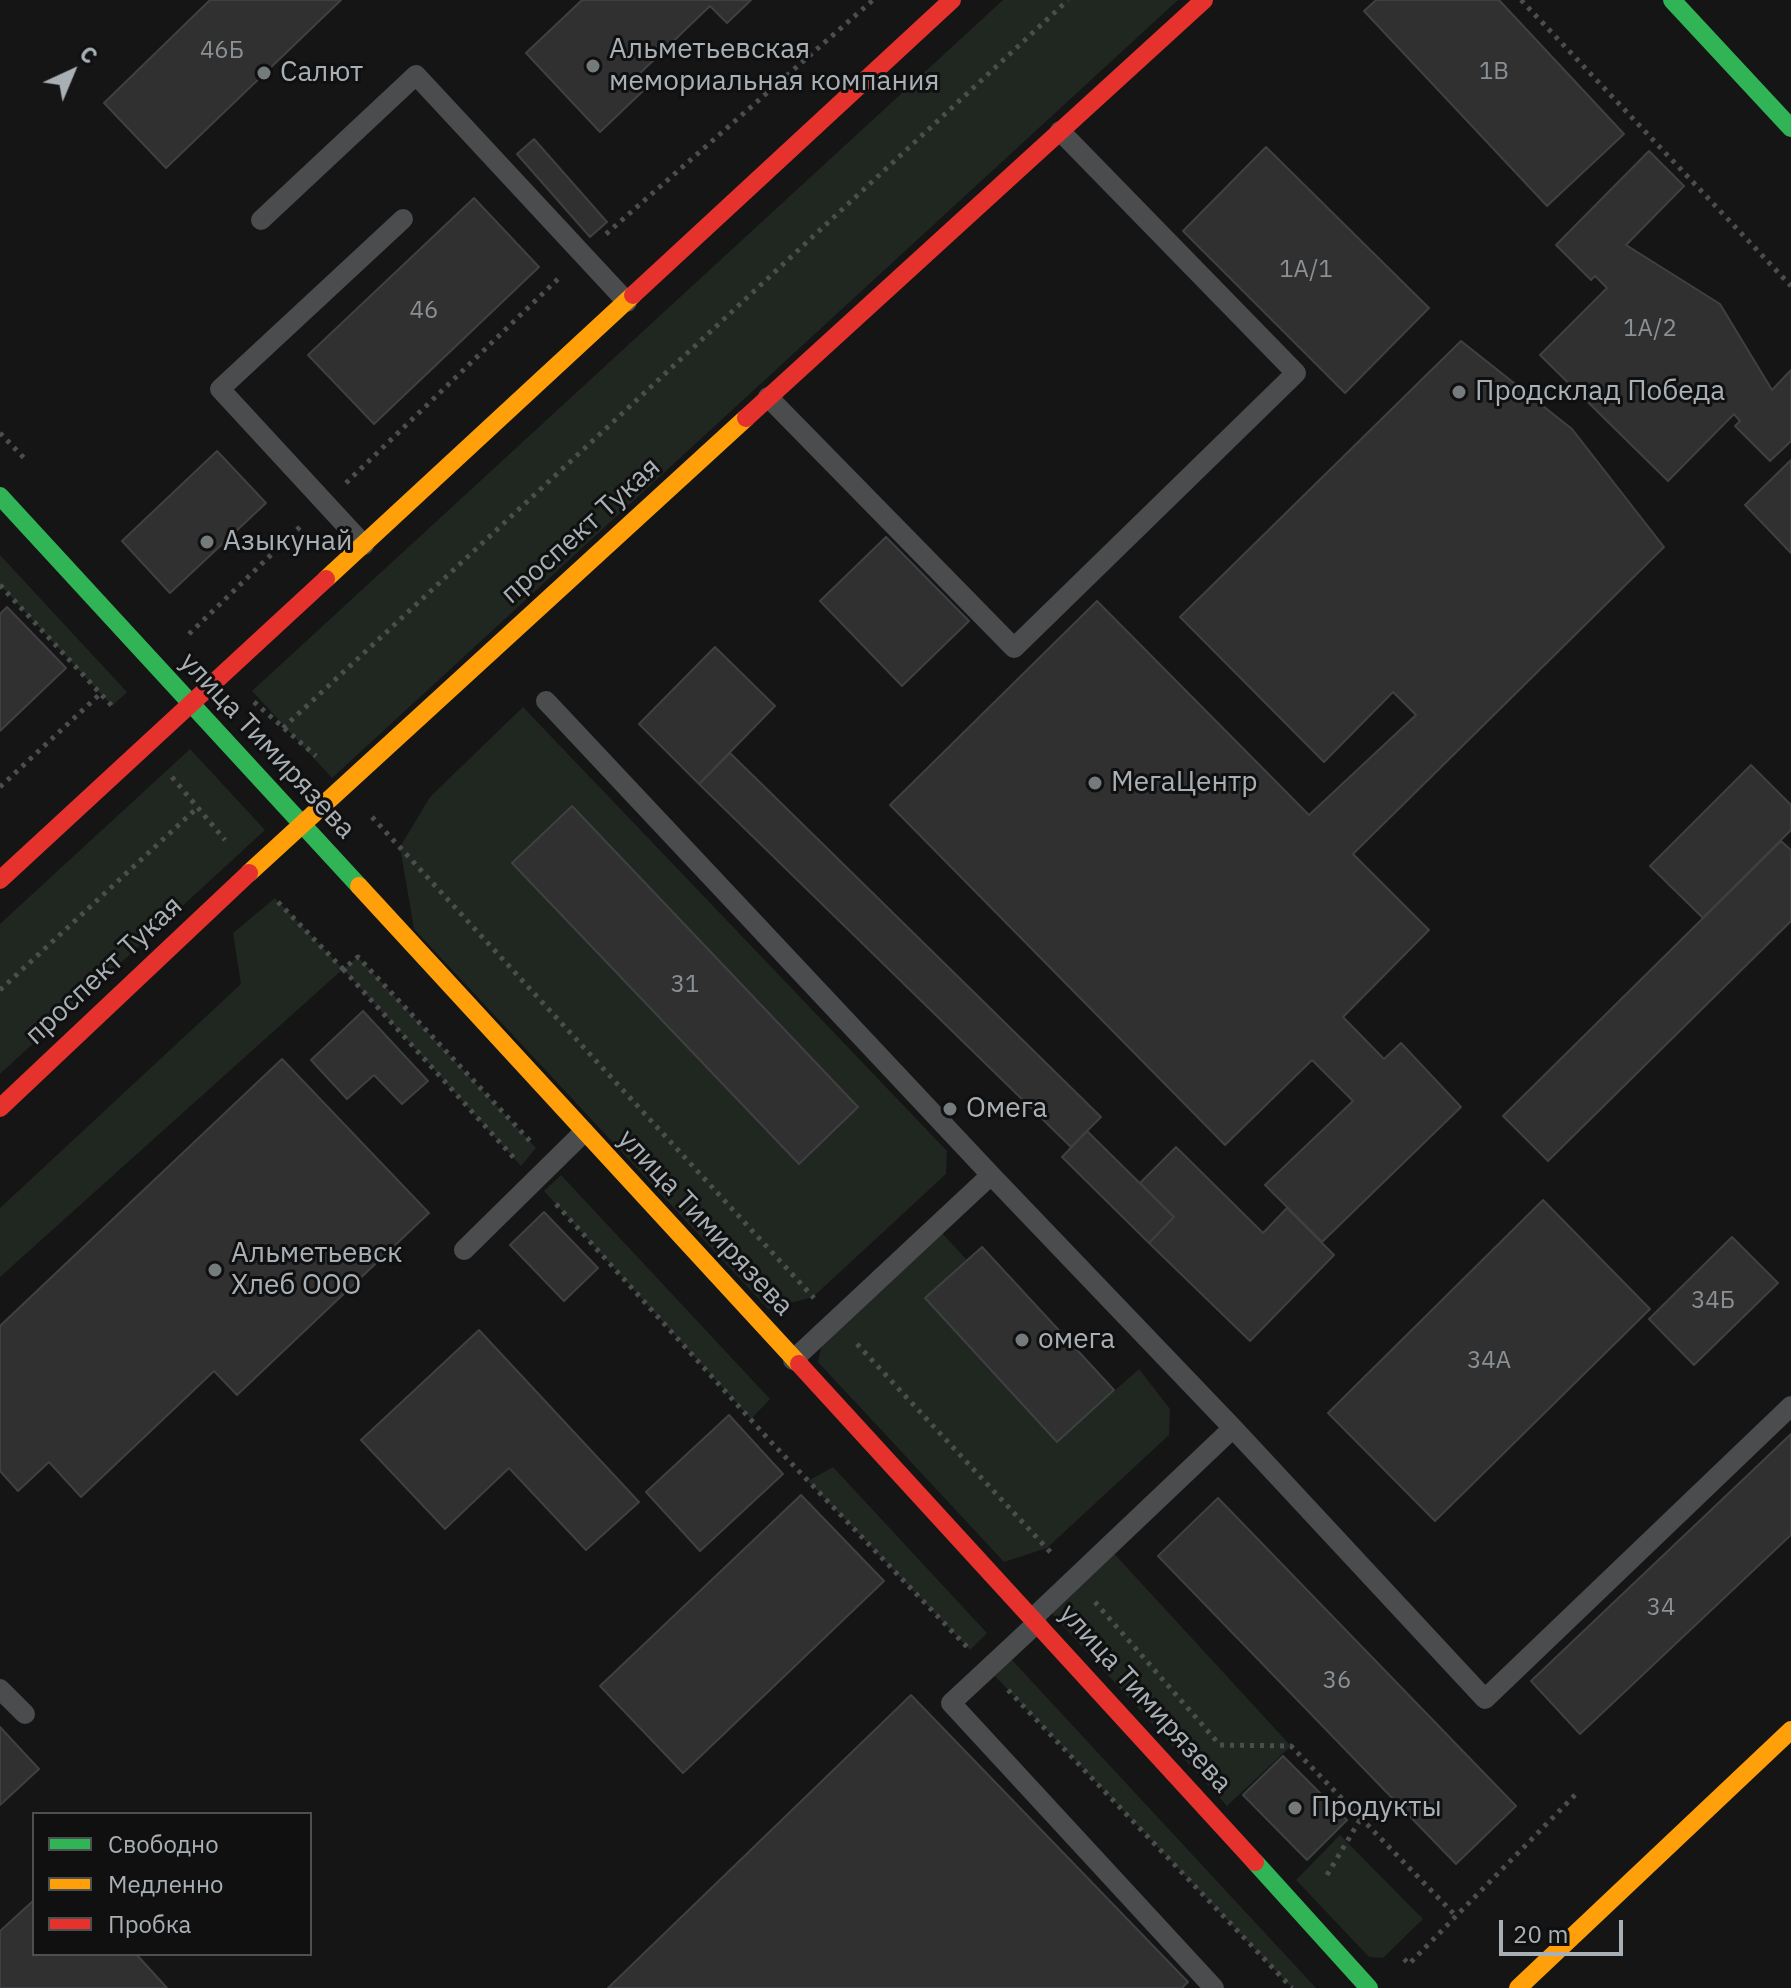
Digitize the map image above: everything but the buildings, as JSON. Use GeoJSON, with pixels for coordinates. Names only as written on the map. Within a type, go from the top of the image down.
{"type":"FeatureCollection","features":[{"type":"Feature","properties":{"kind":"main road"},"geometry":{"type":"LineString","coordinates":[[0,880],[952,0]]}},
{"type":"Feature","properties":{"kind":"main road","name":"проспект Тукая"},"geometry":{"type":"LineString","coordinates":[[0,1108],[301,824],[1204,0]]}},
{"type":"Feature","properties":{"kind":"main road"},"geometry":{"type":"LineString","coordinates":[[1672,0],[1791,128]]}},
{"type":"Feature","properties":{"kind":"main road","name":"улица Тимирязева"},"geometry":{"type":"LineString","coordinates":[[0,496],[1035,1620],[1369,1988]]}},
{"type":"Feature","properties":{"kind":"main road"},"geometry":{"type":"LineString","coordinates":[[1518,1988],[1791,1730]]}},
{"type":"Feature","properties":{"kind":"lane"},"geometry":{"type":"LineString","coordinates":[[261,220],[416,75],[627,302]]}},
{"type":"Feature","properties":{"kind":"lane"},"geometry":{"type":"LineString","coordinates":[[768,397],[1014,648],[1296,373],[1060,131]]}},
{"type":"Feature","properties":{"kind":"lane"},"geometry":{"type":"LineString","coordinates":[[364,545],[220,389],[403,219]]}},
{"type":"Feature","properties":{"kind":"lane"},"geometry":{"type":"LineString","coordinates":[[546,701],[1485,1699],[1791,1406]]}},
{"type":"Feature","properties":{"kind":"lane"},"geometry":{"type":"LineString","coordinates":[[464,1250],[584,1132]]}},
{"type":"Feature","properties":{"kind":"lane"},"geometry":{"type":"LineString","coordinates":[[793,1360],[991,1175]]}},
{"type":"Feature","properties":{"kind":"lane"},"geometry":{"type":"LineString","coordinates":[[1214,1988],[951,1703],[1233,1428]]}},
{"type":"Feature","properties":{"kind":"lane"},"geometry":{"type":"LineString","coordinates":[[0,1689],[25,1714]]}},
{"type":"Feature","properties":{"kind":"path"},"geometry":{"type":"LineString","coordinates":[[189,634],[583,255],[873,0]]}},
{"type":"Feature","properties":{"kind":"path"},"geometry":{"type":"LineString","coordinates":[[283,728],[1068,0]]}},
{"type":"Feature","properties":{"kind":"path"},"geometry":{"type":"LineString","coordinates":[[1521,0],[1791,286]]}},
{"type":"Feature","properties":{"kind":"path"},"geometry":{"type":"LineString","coordinates":[[0,585],[112,706]]}},
{"type":"Feature","properties":{"kind":"path"},"geometry":{"type":"LineString","coordinates":[[0,787],[100,694]]}},
{"type":"Feature","properties":{"kind":"path"},"geometry":{"type":"LineString","coordinates":[[252,700],[324,763]]}},
{"type":"Feature","properties":{"kind":"path"},"geometry":{"type":"LineString","coordinates":[[166,770],[228,843]]}},
{"type":"Feature","properties":{"kind":"path"},"geometry":{"type":"LineString","coordinates":[[0,990],[197,808]]}},
{"type":"Feature","properties":{"kind":"path"},"geometry":{"type":"LineString","coordinates":[[275,898],[343,969],[771,1442],[1292,1988]]}},
{"type":"Feature","properties":{"kind":"path"},"geometry":{"type":"LineString","coordinates":[[343,969],[358,957]]}},
{"type":"Feature","properties":{"kind":"path"},"geometry":{"type":"LineString","coordinates":[[1398,1953],[1409,1964],[1576,1794]]}},
{"type":"Feature","properties":{"kind":"path"},"geometry":{"type":"LineString","coordinates":[[1337,1886],[1326,1875],[1361,1818],[1456,1916]]}},
{"type":"Feature","properties":{"kind":"shaded area"},"geometry":{"type":"Polygon","coordinates":[[[1003,0],[1178,0],[332,778],[252,691],[1003,0]]]}},
{"type":"Feature","properties":{"kind":"shaded area"},"geometry":{"type":"Polygon","coordinates":[[[0,555],[127,692],[112,706],[0,585],[0,555]]]}},
{"type":"Feature","properties":{"kind":"shaded area"},"geometry":{"type":"Polygon","coordinates":[[[523,707],[947,1151],[946,1174],[813,1297],[768,1309],[414,929],[400,847],[430,797],[523,707]]]}},
{"type":"Feature","properties":{"kind":"shaded area"},"geometry":{"type":"Polygon","coordinates":[[[190,749],[265,830],[0,1074],[0,924],[190,749]]]}},
{"type":"Feature","properties":{"kind":"shaded area"},"geometry":{"type":"Polygon","coordinates":[[[275,898],[343,969],[0,1277],[0,1208],[241,984],[233,933],[275,898]]]}},
{"type":"Feature","properties":{"kind":"shaded area"},"geometry":{"type":"Polygon","coordinates":[[[358,957],[536,1148],[521,1166],[343,969],[358,957]]]}},
{"type":"Feature","properties":{"kind":"shaded area"},"geometry":{"type":"Polygon","coordinates":[[[561,1175],[770,1399],[751,1419],[544,1191],[561,1175]]]}},
{"type":"Feature","properties":{"kind":"shaded area"},"geometry":{"type":"Polygon","coordinates":[[[942,1233],[967,1260],[926,1298],[1057,1442],[1139,1369],[1170,1409],[1169,1435],[1047,1548],[1004,1562],[818,1362],[822,1344],[942,1233]]]}},
{"type":"Feature","properties":{"kind":"shaded area"},"geometry":{"type":"Polygon","coordinates":[[[833,1467],[987,1633],[970,1650],[808,1481],[833,1467]]]}},
{"type":"Feature","properties":{"kind":"shaded area"},"geometry":{"type":"Polygon","coordinates":[[[1108,1547],[1291,1746],[1227,1806],[1045,1606],[1108,1547]]]}},
{"type":"Feature","properties":{"kind":"shaded area"},"geometry":{"type":"Polygon","coordinates":[[[1011,1659],[1316,1988],[1292,1988],[992,1673],[1011,1659]]]}},
{"type":"Feature","properties":{"kind":"shaded area"},"geometry":{"type":"Polygon","coordinates":[[[1340,1835],[1423,1919],[1383,1958],[1369,1957],[1296,1880],[1340,1835]]]}},
{"type":"Feature","properties":{"kind":"traffic: fast"},"geometry":{"type":"LineString","coordinates":[[1672,0],[1791,128]]}},
{"type":"Feature","properties":{"kind":"traffic: fast"},"geometry":{"type":"LineString","coordinates":[[0,496],[359,886]]}},
{"type":"Feature","properties":{"kind":"traffic: fast"},"geometry":{"type":"LineString","coordinates":[[1255,1862],[1369,1988]]}},
{"type":"Feature","properties":{"kind":"traffic: slow"},"geometry":{"type":"LineString","coordinates":[[326,579],[633,295]]}},
{"type":"Feature","properties":{"kind":"traffic: slow"},"geometry":{"type":"LineString","coordinates":[[249,873],[746,418]]}},
{"type":"Feature","properties":{"kind":"traffic: slow"},"geometry":{"type":"LineString","coordinates":[[359,886],[799,1364]]}},
{"type":"Feature","properties":{"kind":"traffic: slow"},"geometry":{"type":"LineString","coordinates":[[1518,1988],[1791,1730]]}},
{"type":"Feature","properties":{"kind":"traffic: jam"},"geometry":{"type":"LineString","coordinates":[[633,295],[952,0]]}},
{"type":"Feature","properties":{"kind":"traffic: jam"},"geometry":{"type":"LineString","coordinates":[[746,418],[1204,0]]}},
{"type":"Feature","properties":{"kind":"traffic: jam"},"geometry":{"type":"LineString","coordinates":[[0,880],[326,579]]}},
{"type":"Feature","properties":{"kind":"traffic: jam"},"geometry":{"type":"LineString","coordinates":[[0,1108],[249,873]]}},
{"type":"Feature","properties":{"kind":"traffic: jam"},"geometry":{"type":"LineString","coordinates":[[799,1364],[1255,1862]]}},
{"type":"Feature","properties":{"kind":"place","name":"Альметьевская мемориальная компания"},"geometry":{"type":"Point","coordinates":[593,66]}},
{"type":"Feature","properties":{"kind":"place","name":"Салют"},"geometry":{"type":"Point","coordinates":[264,73]}},
{"type":"Feature","properties":{"kind":"place","name":"Продсклад Победа"},"geometry":{"type":"Point","coordinates":[1459,392]}},
{"type":"Feature","properties":{"kind":"place","name":"Азыкунай"},"geometry":{"type":"Point","coordinates":[207,542]}},
{"type":"Feature","properties":{"kind":"place","name":"МегаЦентр"},"geometry":{"type":"Point","coordinates":[1095,783]}},
{"type":"Feature","properties":{"kind":"place","name":"Омега"},"geometry":{"type":"Point","coordinates":[950,1109]}},
{"type":"Feature","properties":{"kind":"place","name":"Альметьевск Хлеб ООО"},"geometry":{"type":"Point","coordinates":[215,1270]}},
{"type":"Feature","properties":{"kind":"place","name":"омега"},"geometry":{"type":"Point","coordinates":[1022,1340]}},
{"type":"Feature","properties":{"kind":"place","name":"Продукты"},"geometry":{"type":"Point","coordinates":[1295,1808]}}]}
